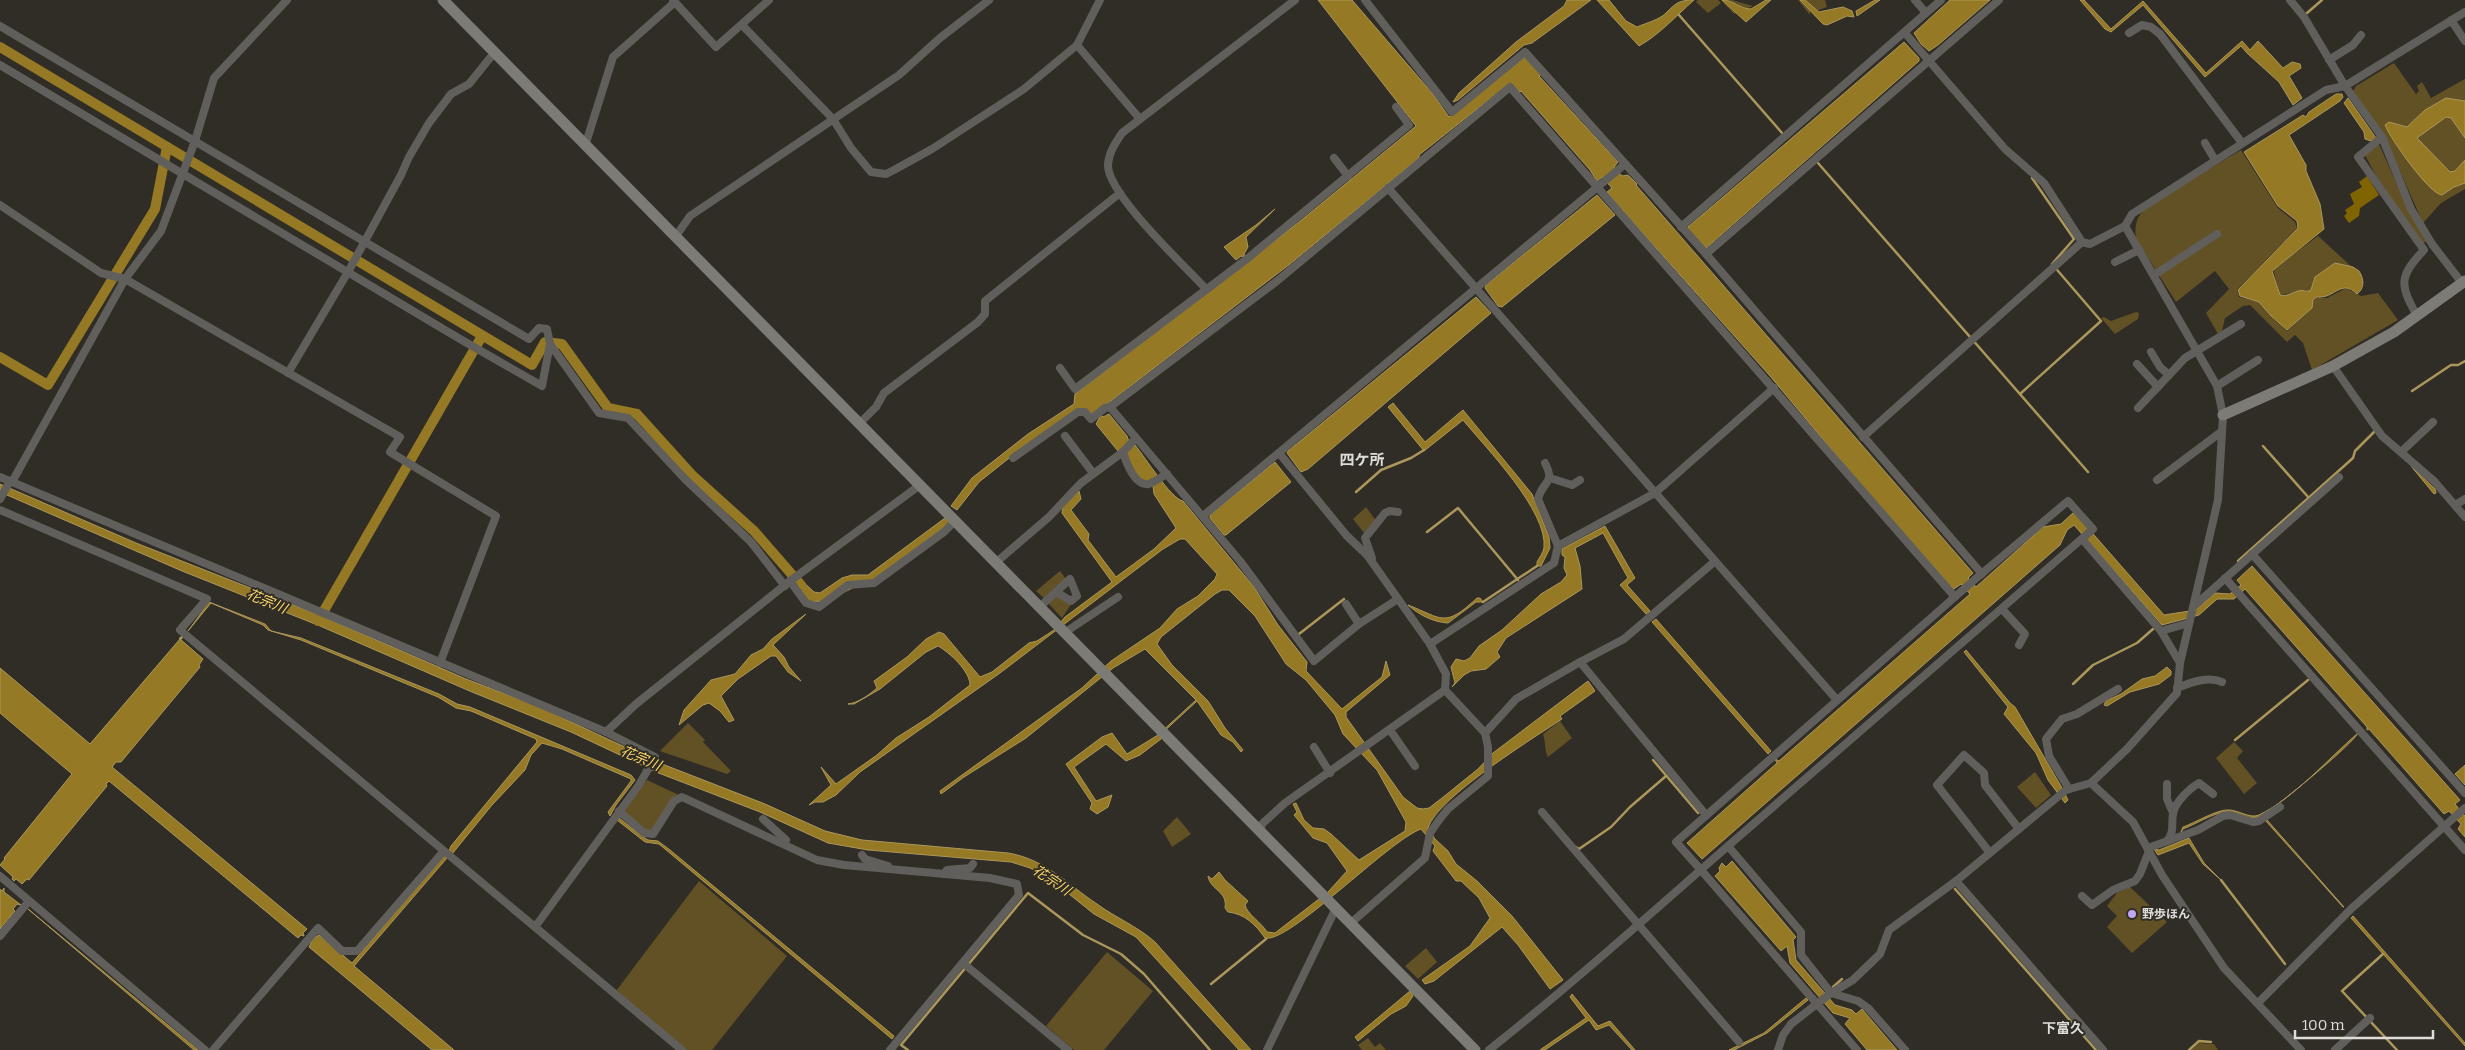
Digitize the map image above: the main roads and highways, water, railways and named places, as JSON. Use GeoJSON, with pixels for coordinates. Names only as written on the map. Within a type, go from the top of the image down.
{"type":"FeatureCollection","features":[{"type":"Feature","properties":{"kind":"water"},"geometry":{"type":"Polygon","coordinates":[[[1318,0],[1352,0],[1432,93],[1449,117],[1522,57],[1527,58],[1542,74],[1539,76],[1618,162],[1614,167],[1622,176],[1628,175],[1637,184],[1973,573],[1968,578],[1976,587],[2043,527],[2061,524],[2074,512],[2164,615],[2196,610],[2215,593],[2230,594],[2241,585],[2237,580],[2252,566],[2460,800],[2455,804],[2465,816],[2465,837],[2458,829],[2461,824],[2449,811],[2444,814],[2369,729],[2367,730],[2367,727],[2245,589],[2234,599],[2217,599],[2199,615],[2162,625],[2074,525],[2067,530],[2060,545],[1702,859],[1687,843],[1777,763],[1775,759],[1779,761],[1970,594],[1961,584],[1954,589],[1950,586],[1856,479],[1770,376],[1616,203],[1607,192],[1612,188],[1602,177],[1597,181],[1590,170],[1521,91],[1510,83],[1419,155],[1419,158],[1290,264],[1103,407],[1092,414],[1086,409],[1018,451],[979,482],[957,510],[951,506],[972,478],[1028,434],[1074,404],[1075,394],[1299,222],[1416,126],[1318,0]]]}},
{"type":"Feature","properties":{"kind":"water"},"geometry":{"type":"Polygon","coordinates":[[[1567,0],[1591,0],[1532,43],[1524,45],[1458,100],[1453,102],[1459,93],[1516,42],[1564,6],[1567,0]]]}},
{"type":"Feature","properties":{"kind":"water"},"geometry":{"type":"Polygon","coordinates":[[[1597,0],[1609,0],[1626,21],[1637,27],[1660,18],[1678,3],[1694,0],[1661,31],[1639,46],[1597,0]]]}},
{"type":"Feature","properties":{"kind":"water"},"geometry":{"type":"Polygon","coordinates":[[[1722,0],[1751,9],[1766,0],[1771,0],[1746,22],[1722,0]]]}},
{"type":"Feature","properties":{"kind":"water"},"geometry":{"type":"Polygon","coordinates":[[[1800,0],[1805,0],[1819,12],[1843,7],[1852,11],[1854,17],[1847,16],[1827,25],[1823,24],[1800,0]]]}},
{"type":"Feature","properties":{"kind":"water"},"geometry":{"type":"Polygon","coordinates":[[[1875,0],[1880,0],[1857,16],[1856,11],[1875,0]]]}},
{"type":"Feature","properties":{"kind":"water"},"geometry":{"type":"Polygon","coordinates":[[[1950,0],[1990,0],[1929,51],[1921,44],[1914,33],[1950,0]]]}},
{"type":"Feature","properties":{"kind":"water"},"geometry":{"type":"Polygon","coordinates":[[[2080,0],[2084,0],[2111,29],[2143,1],[2206,73],[2242,41],[2250,50],[2258,41],[2283,68],[2292,62],[2300,64],[2301,68],[2289,76],[2302,98],[2293,105],[2279,82],[2241,46],[2205,77],[2143,5],[2111,32],[2105,29],[2080,0]]]}},
{"type":"Feature","properties":{"kind":"water"},"geometry":{"type":"Polygon","coordinates":[[[1904,42],[1919,58],[1919,61],[1705,249],[1688,230],[1688,227],[1904,42]]]}},
{"type":"Feature","properties":{"kind":"water"},"geometry":{"type":"Polygon","coordinates":[[[2336,94],[2342,94],[2343,97],[2340,101],[2289,135],[2306,165],[2306,171],[2320,204],[2324,229],[2272,271],[2280,295],[2311,290],[2315,277],[2335,263],[2353,267],[2359,271],[2363,280],[2362,286],[2357,294],[2347,288],[2342,288],[2329,295],[2317,297],[2313,300],[2312,308],[2287,330],[2259,302],[2240,296],[2238,290],[2298,228],[2297,221],[2278,206],[2244,152],[2303,115],[2306,117],[2309,112],[2336,94]]]}},
{"type":"Feature","properties":{"kind":"water"},"geometry":{"type":"Polygon","coordinates":[[[2348,98],[2376,138],[2371,141],[2365,139],[2364,132],[2344,103],[2348,98]]]}},
{"type":"Feature","properties":{"kind":"water"},"geometry":{"type":"Polygon","coordinates":[[[2446,98],[2465,101],[2465,138],[2451,118],[2446,117],[2417,138],[2450,172],[2455,171],[2465,160],[2465,183],[2454,187],[2442,195],[2436,192],[2420,176],[2402,153],[2385,125],[2389,122],[2407,127],[2425,110],[2446,98]]]}},
{"type":"Feature","properties":{"kind":"water"},"geometry":{"type":"Polygon","coordinates":[[[1597,195],[1615,215],[1502,307],[1498,306],[1485,288],[1486,285],[1597,195]]]}},
{"type":"Feature","properties":{"kind":"water"},"geometry":{"type":"Polygon","coordinates":[[[1275,209],[1246,237],[1248,247],[1244,254],[1245,257],[1241,256],[1236,260],[1224,247],[1275,209]]]}},
{"type":"Feature","properties":{"kind":"water"},"geometry":{"type":"Polygon","coordinates":[[[1476,297],[1491,313],[1308,469],[1301,472],[1287,453],[1288,451],[1476,297]]]}},
{"type":"Feature","properties":{"kind":"water"},"geometry":{"type":"Polygon","coordinates":[[[1393,403],[1425,442],[1463,410],[1532,494],[1549,537],[1550,548],[1541,566],[1537,566],[1537,562],[1544,548],[1543,533],[1536,516],[1514,481],[1463,420],[1424,451],[1388,407],[1393,403]]]}},
{"type":"Feature","properties":{"kind":"water"},"geometry":{"type":"Polygon","coordinates":[[[1109,414],[1127,436],[1131,448],[1135,445],[1165,486],[1178,499],[1183,501],[1254,587],[1278,625],[1307,662],[1306,671],[1342,709],[1382,677],[1386,661],[1390,675],[1346,712],[1346,717],[1403,797],[1417,808],[1429,808],[1478,769],[1493,753],[1588,681],[1595,691],[1560,716],[1562,719],[1467,785],[1435,815],[1428,828],[1435,839],[1448,851],[1456,864],[1477,881],[1512,916],[1563,980],[1550,989],[1518,945],[1502,927],[1434,981],[1425,984],[1422,980],[1470,946],[1490,918],[1479,898],[1461,881],[1456,881],[1433,851],[1435,846],[1421,829],[1406,837],[1316,909],[1277,936],[1265,938],[1249,921],[1240,915],[1228,912],[1225,908],[1224,898],[1209,881],[1208,876],[1212,879],[1219,872],[1248,901],[1245,905],[1251,915],[1267,932],[1275,933],[1328,892],[1347,871],[1327,843],[1313,838],[1294,815],[1297,812],[1293,804],[1296,803],[1304,820],[1313,828],[1324,829],[1359,860],[1405,831],[1406,822],[1377,770],[1343,734],[1335,715],[1306,680],[1286,664],[1255,616],[1229,590],[1222,590],[1215,594],[1161,637],[1157,644],[1172,665],[1208,701],[1225,728],[1243,750],[1241,752],[1233,742],[1221,735],[1197,701],[1160,735],[1161,739],[1140,755],[1126,761],[1106,744],[1074,767],[1096,801],[1112,795],[1108,807],[1097,814],[1090,809],[1092,803],[1066,764],[1102,737],[1112,733],[1127,754],[1158,735],[1196,700],[1145,649],[1113,668],[1026,738],[964,777],[941,794],[940,791],[1082,688],[1111,661],[1160,628],[1177,609],[1198,596],[1215,579],[1217,574],[1185,539],[1180,539],[1163,549],[1000,673],[860,772],[836,795],[823,802],[815,802],[809,805],[831,785],[821,767],[836,784],[970,685],[963,668],[953,657],[938,646],[926,652],[880,689],[854,704],[848,704],[874,691],[877,688],[874,681],[907,657],[926,639],[939,632],[944,634],[980,677],[992,672],[1029,643],[1037,641],[1054,630],[1065,617],[1112,582],[1062,513],[1063,507],[1079,491],[1081,499],[1071,510],[1089,534],[1088,540],[1116,577],[1154,549],[1176,528],[1154,494],[1153,486],[1143,482],[1096,424],[1101,415],[1103,417],[1109,414]]]}},
{"type":"Feature","properties":{"kind":"water"},"geometry":{"type":"Polygon","coordinates":[[[1275,462],[1291,482],[1224,535],[1210,518],[1210,515],[1275,462]]]}},
{"type":"Feature","properties":{"kind":"water"},"geometry":{"type":"Polygon","coordinates":[[[2411,466],[2435,489],[2436,493],[2434,494],[2411,466]]]}},
{"type":"Feature","properties":{"kind":"water","name":"花宗川"},"geometry":{"type":"Polygon","coordinates":[[[0,484],[136,543],[319,615],[466,679],[537,706],[657,762],[765,804],[825,831],[862,840],[1008,853],[1045,866],[1104,909],[1141,931],[1155,942],[1251,1050],[1239,1050],[1136,937],[1094,914],[1054,882],[1030,868],[1011,862],[868,850],[828,843],[760,812],[656,772],[571,732],[472,692],[320,626],[182,571],[0,492],[0,484]]]}},
{"type":"Feature","properties":{"kind":"water"},"geometry":{"type":"Polygon","coordinates":[[[945,518],[950,522],[947,525],[872,581],[832,598],[816,602],[808,601],[795,581],[799,578],[814,592],[820,593],[842,578],[852,575],[868,575],[945,518]]]}},
{"type":"Feature","properties":{"kind":"water"},"geometry":{"type":"Polygon","coordinates":[[[1605,526],[1635,578],[1627,585],[1650,611],[1646,614],[1620,585],[1628,578],[1603,533],[1575,548],[1580,566],[1582,589],[1506,638],[1497,652],[1500,657],[1486,669],[1471,671],[1464,675],[1452,687],[1455,683],[1451,667],[1456,659],[1464,661],[1470,658],[1479,646],[1502,630],[1541,594],[1561,582],[1567,575],[1564,568],[1565,557],[1562,555],[1562,549],[1605,526]]]}},
{"type":"Feature","properties":{"kind":"water"},"geometry":{"type":"Polygon","coordinates":[[[1477,598],[1480,598],[1483,602],[1476,602],[1448,623],[1426,617],[1408,605],[1443,618],[1457,614],[1477,598]]]}},
{"type":"Feature","properties":{"kind":"water"},"geometry":{"type":"Polygon","coordinates":[[[209,602],[265,624],[271,631],[263,625],[211,603],[188,631],[209,602]]]}},
{"type":"Feature","properties":{"kind":"water"},"geometry":{"type":"Polygon","coordinates":[[[806,614],[773,645],[801,681],[788,672],[776,656],[771,656],[738,679],[721,696],[734,720],[729,722],[720,711],[709,703],[703,705],[679,725],[684,710],[711,680],[735,674],[751,655],[763,649],[772,639],[806,614]]]}},
{"type":"Feature","properties":{"kind":"water"},"geometry":{"type":"Polygon","coordinates":[[[1656,619],[1771,751],[1768,754],[1652,622],[1656,619]]]}},
{"type":"Feature","properties":{"kind":"water"},"geometry":{"type":"Polygon","coordinates":[[[272,631],[301,638],[439,694],[457,704],[470,707],[631,775],[635,780],[610,816],[608,812],[631,779],[562,749],[542,743],[531,755],[525,770],[492,805],[452,854],[449,851],[451,846],[537,742],[536,739],[471,711],[456,708],[438,697],[301,640],[272,631]]]}},
{"type":"Feature","properties":{"kind":"water"},"geometry":{"type":"Polygon","coordinates":[[[180,639],[203,659],[199,665],[200,667],[121,762],[116,762],[112,767],[307,929],[303,933],[304,936],[301,935],[298,938],[109,781],[106,784],[107,786],[29,880],[27,879],[22,884],[16,879],[14,881],[13,877],[0,865],[72,774],[0,713],[0,668],[90,744],[180,639]]]}},
{"type":"Feature","properties":{"kind":"water"},"geometry":{"type":"Polygon","coordinates":[[[1966,650],[2015,707],[2062,788],[2068,800],[2065,803],[2048,780],[2036,753],[2004,714],[2008,707],[1964,652],[1966,650]]]}},
{"type":"Feature","properties":{"kind":"water"},"geometry":{"type":"Polygon","coordinates":[[[2167,667],[2171,671],[2171,675],[2159,684],[2130,692],[2107,706],[2104,705],[2106,701],[2121,694],[2142,679],[2155,676],[2167,667]]]}},
{"type":"Feature","properties":{"kind":"water"},"geometry":{"type":"Polygon","coordinates":[[[2358,733],[2353,740],[2303,784],[2358,733]]]}},
{"type":"Feature","properties":{"kind":"water"},"geometry":{"type":"Polygon","coordinates":[[[2465,765],[2465,785],[2455,774],[2465,765]]]}},
{"type":"Feature","properties":{"kind":"water"},"geometry":{"type":"Polygon","coordinates":[[[2282,801],[2259,817],[2250,818],[2233,812],[2225,812],[2204,819],[2183,829],[2181,832],[2183,827],[2224,810],[2233,810],[2255,816],[2282,801]]]}},
{"type":"Feature","properties":{"kind":"water"},"geometry":{"type":"Polygon","coordinates":[[[619,818],[643,837],[648,840],[658,841],[670,850],[894,1036],[892,1039],[659,844],[645,842],[617,820],[619,818]]]}},
{"type":"Feature","properties":{"kind":"water"},"geometry":{"type":"Polygon","coordinates":[[[2265,820],[2267,820],[2344,907],[2343,907],[2265,820]]]}},
{"type":"Feature","properties":{"kind":"water"},"geometry":{"type":"Polygon","coordinates":[[[2189,838],[2204,863],[2221,880],[2203,864],[2189,843],[2158,855],[2154,849],[2159,850],[2189,838]]]}},
{"type":"Feature","properties":{"kind":"water"},"geometry":{"type":"Polygon","coordinates":[[[445,855],[447,858],[354,966],[454,1050],[432,1050],[309,947],[313,939],[319,935],[352,963],[445,855]]]}},
{"type":"Feature","properties":{"kind":"water"},"geometry":{"type":"Polygon","coordinates":[[[1732,861],[1796,937],[1793,940],[1796,960],[1835,1005],[1852,1010],[1856,1014],[1862,1009],[1897,1050],[1867,1050],[1845,1024],[1850,1018],[1833,1013],[1790,963],[1787,946],[1781,951],[1715,876],[1720,871],[1719,868],[1722,863],[1726,867],[1732,861]]]}},
{"type":"Feature","properties":{"kind":"water"},"geometry":{"type":"Polygon","coordinates":[[[4,888],[4,892],[21,905],[17,904],[13,909],[15,911],[0,929],[0,889],[2,891],[4,888]]]}},
{"type":"Feature","properties":{"kind":"water"},"geometry":{"type":"Polygon","coordinates":[[[28,909],[198,1050],[194,1050],[28,909]]]}},
{"type":"Feature","properties":{"kind":"water"},"geometry":{"type":"Polygon","coordinates":[[[2353,916],[2465,1043],[2465,1046],[2351,918],[2353,916]]]}},
{"type":"Feature","properties":{"kind":"water"},"geometry":{"type":"Polygon","coordinates":[[[1410,991],[1413,996],[1406,1006],[1391,1014],[1358,1041],[1355,1037],[1410,991]]]}},
{"type":"Feature","properties":{"kind":"water"},"geometry":{"type":"Polygon","coordinates":[[[1572,994],[1598,1026],[1610,1021],[1635,1050],[1632,1050],[1609,1025],[1596,1030],[1589,1020],[1545,1050],[1540,1050],[1586,1018],[1570,997],[1572,994]]]}},
{"type":"Feature","properties":{"kind":"water"},"geometry":{"type":"Polygon","coordinates":[[[1806,998],[1808,1000],[1767,1033],[1734,1050],[1729,1050],[1764,1033],[1806,998]]]}},
{"type":"Feature","properties":{"kind":"waterway"},"geometry":{"type":"LineString","coordinates":[[2307,13],[2322,0]]}},
{"type":"Feature","properties":{"kind":"waterway"},"geometry":{"type":"LineString","coordinates":[[1679,15],[1782,133]]}},
{"type":"Feature","properties":{"kind":"waterway"},"geometry":{"type":"LineString","coordinates":[[0,47],[532,365],[545,342],[562,344],[608,408],[637,414],[693,476],[754,531],[801,585]]}},
{"type":"Feature","properties":{"kind":"waterway"},"geometry":{"type":"LineString","coordinates":[[0,357],[48,385],[155,209],[167,147]]}},
{"type":"Feature","properties":{"kind":"waterway"},"geometry":{"type":"LineString","coordinates":[[1818,163],[2088,472]]}},
{"type":"Feature","properties":{"kind":"waterway"},"geometry":{"type":"LineString","coordinates":[[2020,394],[2101,321],[2052,264],[2074,239],[2032,178]]}},
{"type":"Feature","properties":{"kind":"waterway"},"geometry":{"type":"LineString","coordinates":[[318,621],[482,336]]}},
{"type":"Feature","properties":{"kind":"waterway"},"geometry":{"type":"LineString","coordinates":[[2412,391],[2451,365],[2458,365],[2465,361]]}},
{"type":"Feature","properties":{"kind":"waterway"},"geometry":{"type":"LineString","coordinates":[[2238,561],[2353,458],[2355,451],[2376,430]]}},
{"type":"Feature","properties":{"kind":"waterway"},"geometry":{"type":"LineString","coordinates":[[2263,446],[2309,498]]}},
{"type":"Feature","properties":{"kind":"waterway"},"geometry":{"type":"LineString","coordinates":[[1356,492],[1381,470],[1411,458],[1424,450]]}},
{"type":"Feature","properties":{"kind":"waterway"},"geometry":{"type":"LineString","coordinates":[[1427,532],[1458,508],[1518,580]]}},
{"type":"Feature","properties":{"kind":"waterway"},"geometry":{"type":"LineString","coordinates":[[1483,602],[1537,566]]}},
{"type":"Feature","properties":{"kind":"waterway"},"geometry":{"type":"LineString","coordinates":[[1299,634],[1344,599]]}},
{"type":"Feature","properties":{"kind":"waterway"},"geometry":{"type":"LineString","coordinates":[[2073,684],[2093,665],[2137,643],[2153,629]]}},
{"type":"Feature","properties":{"kind":"waterway"},"geometry":{"type":"LineString","coordinates":[[180,639],[185,634]]}},
{"type":"Feature","properties":{"kind":"waterway"},"geometry":{"type":"LineString","coordinates":[[2235,740],[2308,680]]}},
{"type":"Feature","properties":{"kind":"waterway"},"geometry":{"type":"LineString","coordinates":[[1653,760],[1698,813]]}},
{"type":"Feature","properties":{"kind":"waterway"},"geometry":{"type":"LineString","coordinates":[[1576,847],[1579,849],[1611,827],[1630,807],[1666,776]]}},
{"type":"Feature","properties":{"kind":"waterway"},"geometry":{"type":"LineString","coordinates":[[2221,880],[2285,964]]}},
{"type":"Feature","properties":{"kind":"waterway"},"geometry":{"type":"LineString","coordinates":[[1955,889],[2096,1050]]}},
{"type":"Feature","properties":{"kind":"waterway"},"geometry":{"type":"LineString","coordinates":[[908,1050],[901,1045],[1028,893],[1083,935],[1121,954],[1144,974],[1210,1050]]}},
{"type":"Feature","properties":{"kind":"waterway"},"geometry":{"type":"LineString","coordinates":[[1211,984],[1266,939]]}},
{"type":"Feature","properties":{"kind":"waterway"},"geometry":{"type":"LineString","coordinates":[[2383,954],[2342,991],[2397,1050]]}},
{"type":"Feature","properties":{"kind":"waterway"},"geometry":{"type":"LineString","coordinates":[[1833,987],[1842,979]]}},
{"type":"Feature","properties":{"kind":"waterway"},"geometry":{"type":"LineString","coordinates":[[2189,1050],[2199,1041],[2211,1042]]}},
{"type":"Feature","properties":{"kind":"place","name":"野歩ほん"},"geometry":{"type":"Point","coordinates":[2132,914]}},
{"type":"Feature","properties":{"kind":"district","name":"四ケ所"},"geometry":{"type":"Point","coordinates":[1362,460]}},
{"type":"Feature","properties":{"kind":"district","name":"下富久"},"geometry":{"type":"Point","coordinates":[2063,1028]}}]}
